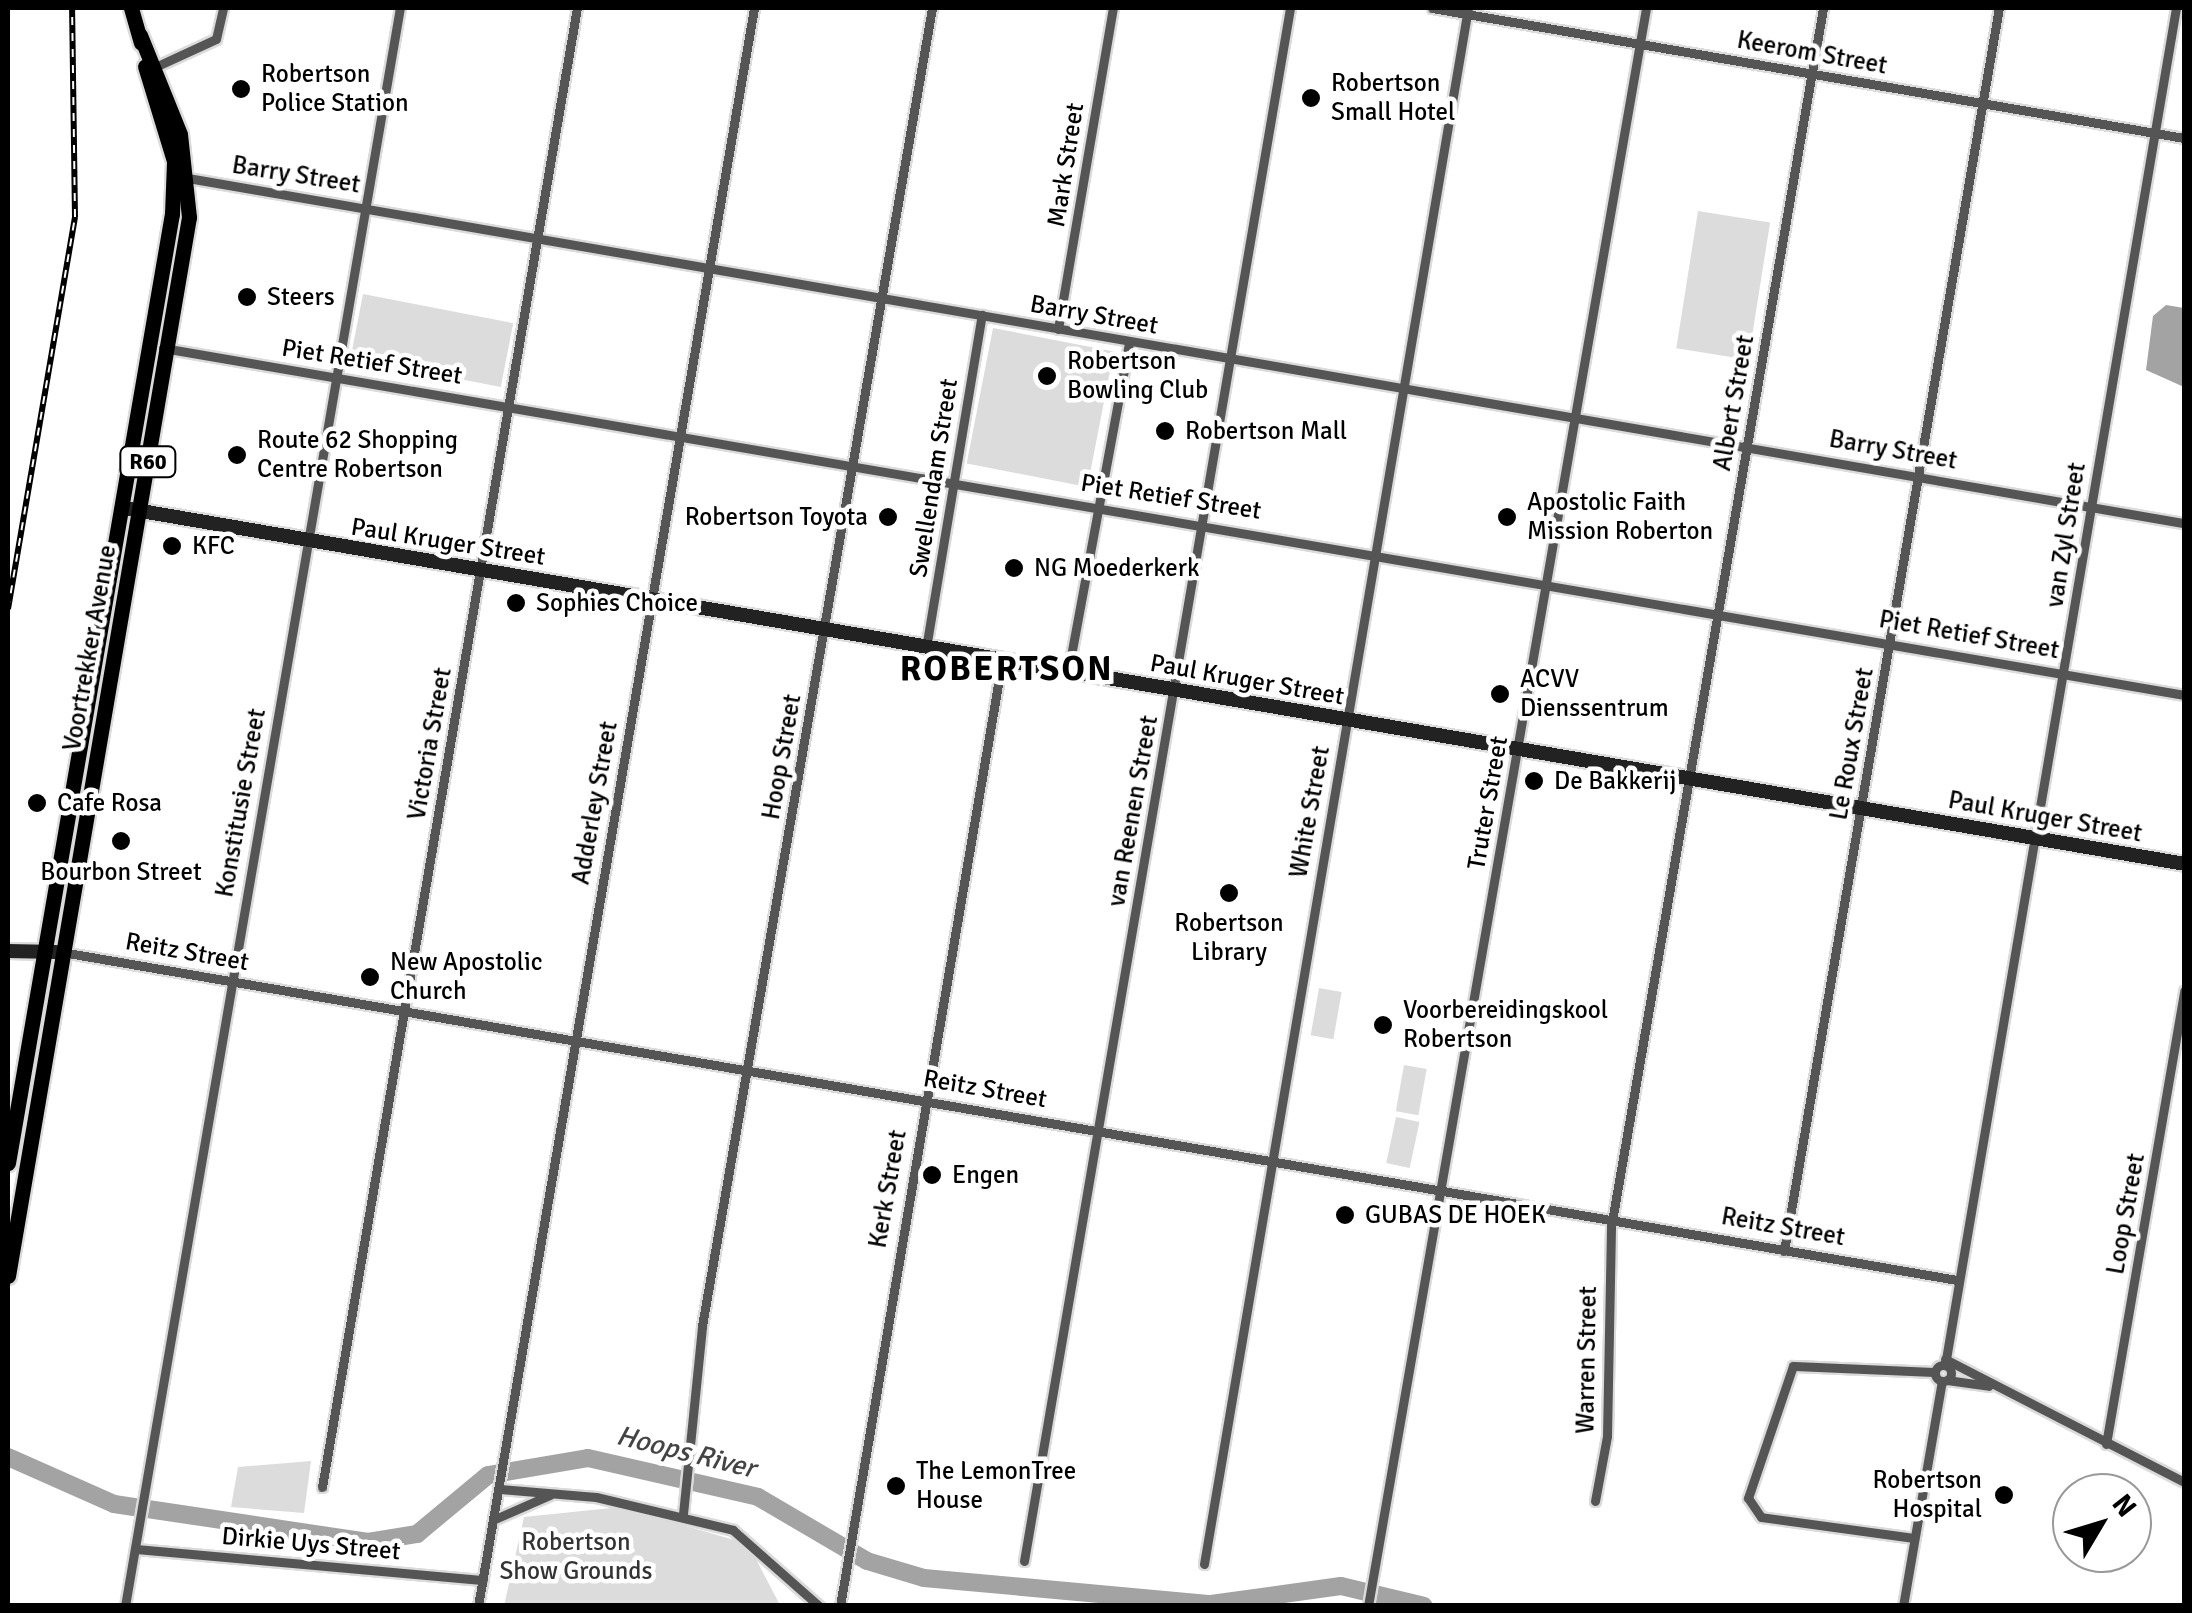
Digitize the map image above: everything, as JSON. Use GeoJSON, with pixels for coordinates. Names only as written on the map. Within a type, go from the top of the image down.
{"type":"FeatureCollection","features":[{"type":"Feature","properties":{"kind":"main road","name":"Voortrekker Avenue"},"geometry":{"type":"LineString","coordinates":[[8,1276],[47,1051],[182,176],[131,8]]}},
{"type":"Feature","properties":{"kind":"main road","name":"Voortrekker Avenue"},"geometry":{"type":"LineString","coordinates":[[8,1163],[44,951],[132,510]]}},
{"type":"Feature","properties":{"kind":"main road"},"geometry":{"type":"LineString","coordinates":[[27,1046],[47,1051]]}},
{"type":"Feature","properties":{"kind":"main road"},"geometry":{"type":"LineString","coordinates":[[15,1116],[36,1119]]}},
{"type":"Feature","properties":{"kind":"street"},"geometry":{"type":"LineString","coordinates":[[151,69],[216,39],[223,8]]}},
{"type":"Feature","properties":{"kind":"street","name":"Konstitusie Street"},"geometry":{"type":"LineString","coordinates":[[125,1606],[400,8]]}},
{"type":"Feature","properties":{"kind":"street","name":"Victoria Street"},"geometry":{"type":"LineString","coordinates":[[322,1488],[576,8]]}},
{"type":"Feature","properties":{"kind":"street","name":"Adderley Street"},"geometry":{"type":"LineString","coordinates":[[478,1606],[754,8]]}},
{"type":"Feature","properties":{"kind":"street","name":"Hoop Street"},"geometry":{"type":"LineString","coordinates":[[683,1514],[684,1458],[747,1073],[932,8]]}},
{"type":"Feature","properties":{"kind":"street","name":"Mark Street"},"geometry":{"type":"LineString","coordinates":[[1058,329],[1112,8]]}},
{"type":"Feature","properties":{"kind":"street","name":"van Reenen Street"},"geometry":{"type":"LineString","coordinates":[[1024,1561],[1290,8]]}},
{"type":"Feature","properties":{"kind":"street","name":"Keerom Street"},"geometry":{"type":"LineString","coordinates":[[1432,8],[1467,10],[2184,138]]}},
{"type":"Feature","properties":{"kind":"street","name":"Truter Street"},"geometry":{"type":"LineString","coordinates":[[1369,1603],[1646,8]]}},
{"type":"Feature","properties":{"kind":"street","name":"Albert Street"},"geometry":{"type":"LineString","coordinates":[[1612,1220],[1823,8]]}},
{"type":"Feature","properties":{"kind":"street","name":"Le Roux Street"},"geometry":{"type":"LineString","coordinates":[[1784,1251],[1999,8]]}},
{"type":"Feature","properties":{"kind":"street","name":"van Zyl Street"},"geometry":{"type":"LineString","coordinates":[[1903,1606],[2176,8]]}},
{"type":"Feature","properties":{"kind":"street","name":"White Street"},"geometry":{"type":"LineString","coordinates":[[1204,1564],[1467,10]]}},
{"type":"Feature","properties":{"kind":"street","name":"Barry Street"},"geometry":{"type":"LineString","coordinates":[[182,176],[1129,342],[1575,414],[2184,523]]}},
{"type":"Feature","properties":{"kind":"street","name":"Swellendam Street"},"geometry":{"type":"LineString","coordinates":[[926,648],[982,316]]}},
{"type":"Feature","properties":{"kind":"street"},"geometry":{"type":"LineString","coordinates":[[1068,672],[1129,342]]}},
{"type":"Feature","properties":{"kind":"street","name":"Piet Retief Street"},"geometry":{"type":"LineString","coordinates":[[158,348],[680,433],[2184,695]]}},
{"type":"Feature","properties":{"kind":"street","name":"Paul Kruger Street"},"geometry":{"type":"LineString","coordinates":[[132,510],[2184,864]]}},
{"type":"Feature","properties":{"kind":"street","name":"Kerk Street"},"geometry":{"type":"LineString","coordinates":[[840,1606],[1002,661]]}},
{"type":"Feature","properties":{"kind":"street","name":"Reitz Street"},"geometry":{"type":"LineString","coordinates":[[8,951],[62,952],[1956,1280]]}},
{"type":"Feature","properties":{"kind":"street","name":"Loop Street"},"geometry":{"type":"LineString","coordinates":[[2106,1444],[2184,991]]}},
{"type":"Feature","properties":{"kind":"street","name":"Warren Street"},"geometry":{"type":"LineString","coordinates":[[1595,1501],[1607,1436],[1612,1220]]}},
{"type":"Feature","properties":{"kind":"street"},"geometry":{"type":"LineString","coordinates":[[1914,1538],[1762,1516],[1748,1498],[1792,1366],[1943,1371],[1992,1387],[2184,1482]]}},
{"type":"Feature","properties":{"kind":"street"},"geometry":{"type":"LineString","coordinates":[[1943,1371],[1992,1387]]}},
{"type":"Feature","properties":{"kind":"street"},"geometry":{"type":"LineString","coordinates":[[500,1489],[683,1514],[746,1536],[818,1606]]}},
{"type":"Feature","properties":{"kind":"street"},"geometry":{"type":"LineString","coordinates":[[494,1519],[553,1494]]}},
{"type":"Feature","properties":{"kind":"street","name":"Dirkie Uys Street"},"geometry":{"type":"LineString","coordinates":[[135,1549],[483,1580]]}},
{"type":"Feature","properties":{"kind":"green space"},"geometry":{"type":"Polygon","coordinates":[[[1698,211],[1770,222],[1748,360],[1676,348],[1698,211]]]}},
{"type":"Feature","properties":{"kind":"green space"},"geometry":{"type":"Polygon","coordinates":[[[363,294],[513,323],[501,387],[351,358],[363,294]]]}},
{"type":"Feature","properties":{"kind":"green space"},"geometry":{"type":"Polygon","coordinates":[[[993,328],[1114,351],[1087,487],[967,463],[993,328]]]}},
{"type":"Feature","properties":{"kind":"green space"},"geometry":{"type":"Polygon","coordinates":[[[1319,988],[1342,992],[1333,1039],[1311,1035],[1319,988]]]}},
{"type":"Feature","properties":{"kind":"green space"},"geometry":{"type":"Polygon","coordinates":[[[1404,1065],[1427,1069],[1418,1115],[1396,1111],[1404,1065]]]}},
{"type":"Feature","properties":{"kind":"green space"},"geometry":{"type":"Polygon","coordinates":[[[1396,1117],[1419,1122],[1410,1168],[1386,1163],[1396,1117]]]}},
{"type":"Feature","properties":{"kind":"green space"},"geometry":{"type":"Polygon","coordinates":[[[311,1461],[304,1513],[231,1507],[238,1467],[311,1461]]]}},
{"type":"Feature","properties":{"kind":"green space","name":"Robertson Show Grounds"},"geometry":{"type":"Polygon","coordinates":[[[621,1507],[748,1544],[780,1605],[504,1606],[524,1517],[621,1507]]]}},
{"type":"Feature","properties":{"kind":"shaded area"},"geometry":{"type":"Polygon","coordinates":[[[2166,305],[2184,308],[2184,387],[2146,370],[2153,316],[2166,305]]]}},
{"type":"Feature","properties":{"kind":"waterway","name":"Hoops River"},"geometry":{"type":"LineString","coordinates":[[8,1457],[114,1504],[368,1542],[417,1534],[488,1475],[588,1458],[758,1497],[867,1561],[924,1578],[1211,1604],[1341,1586],[1424,1606]]}},
{"type":"Feature","properties":{"kind":"railway"},"geometry":{"type":"LineString","coordinates":[[8,609],[75,217],[72,8]]}},
{"type":"Feature","properties":{"kind":"place","name":"Robertson Police Station"},"geometry":{"type":"Point","coordinates":[241,89]}},
{"type":"Feature","properties":{"kind":"place","name":"Robertson Small Hotel"},"geometry":{"type":"Point","coordinates":[1311,98]}},
{"type":"Feature","properties":{"kind":"place","name":"Steers"},"geometry":{"type":"Point","coordinates":[247,297]}},
{"type":"Feature","properties":{"kind":"place","name":"Robertson Bowling Club"},"geometry":{"type":"Point","coordinates":[1047,376]}},
{"type":"Feature","properties":{"kind":"place","name":"Robertson Mall"},"geometry":{"type":"Point","coordinates":[1165,431]}},
{"type":"Feature","properties":{"kind":"place","name":"Route 62 Shopping Centre Robertson"},"geometry":{"type":"Point","coordinates":[237,455]}},
{"type":"Feature","properties":{"kind":"place","name":"Robertson Toyota"},"geometry":{"type":"Point","coordinates":[888,517]}},
{"type":"Feature","properties":{"kind":"place","name":"Apostolic Faith Mission Roberton"},"geometry":{"type":"Point","coordinates":[1507,517]}},
{"type":"Feature","properties":{"kind":"place","name":"KFC"},"geometry":{"type":"Point","coordinates":[172,546]}},
{"type":"Feature","properties":{"kind":"place","name":"NG Moederkerk"},"geometry":{"type":"Point","coordinates":[1014,568]}},
{"type":"Feature","properties":{"kind":"place","name":"Sophies Choice"},"geometry":{"type":"Point","coordinates":[516,603]}},
{"type":"Feature","properties":{"kind":"place","name":"ACVV Dienssentrum"},"geometry":{"type":"Point","coordinates":[1500,694]}},
{"type":"Feature","properties":{"kind":"place","name":"De Bakkerij"},"geometry":{"type":"Point","coordinates":[1534,781]}},
{"type":"Feature","properties":{"kind":"place","name":"Cafe Rosa"},"geometry":{"type":"Point","coordinates":[37,803]}},
{"type":"Feature","properties":{"kind":"place","name":"Bourbon Street"},"geometry":{"type":"Point","coordinates":[121,841]}},
{"type":"Feature","properties":{"kind":"place","name":"Robertson Library"},"geometry":{"type":"Point","coordinates":[1229,893]}},
{"type":"Feature","properties":{"kind":"place","name":"New Apostolic Church"},"geometry":{"type":"Point","coordinates":[370,977]}},
{"type":"Feature","properties":{"kind":"place","name":"Voorbereidingskool Robertson"},"geometry":{"type":"Point","coordinates":[1383,1025]}},
{"type":"Feature","properties":{"kind":"place","name":"Engen"},"geometry":{"type":"Point","coordinates":[932,1175]}},
{"type":"Feature","properties":{"kind":"place","name":"GUBAS DE HOEK"},"geometry":{"type":"Point","coordinates":[1345,1215]}},
{"type":"Feature","properties":{"kind":"place","name":"The LemonTree House"},"geometry":{"type":"Point","coordinates":[896,1486]}},
{"type":"Feature","properties":{"kind":"place","name":"Robertson Hospital"},"geometry":{"type":"Point","coordinates":[2004,1495]}},
{"type":"Feature","properties":{"kind":"district","name":"ROBERTSON"},"geometry":{"type":"Point","coordinates":[1007,669]}}]}
